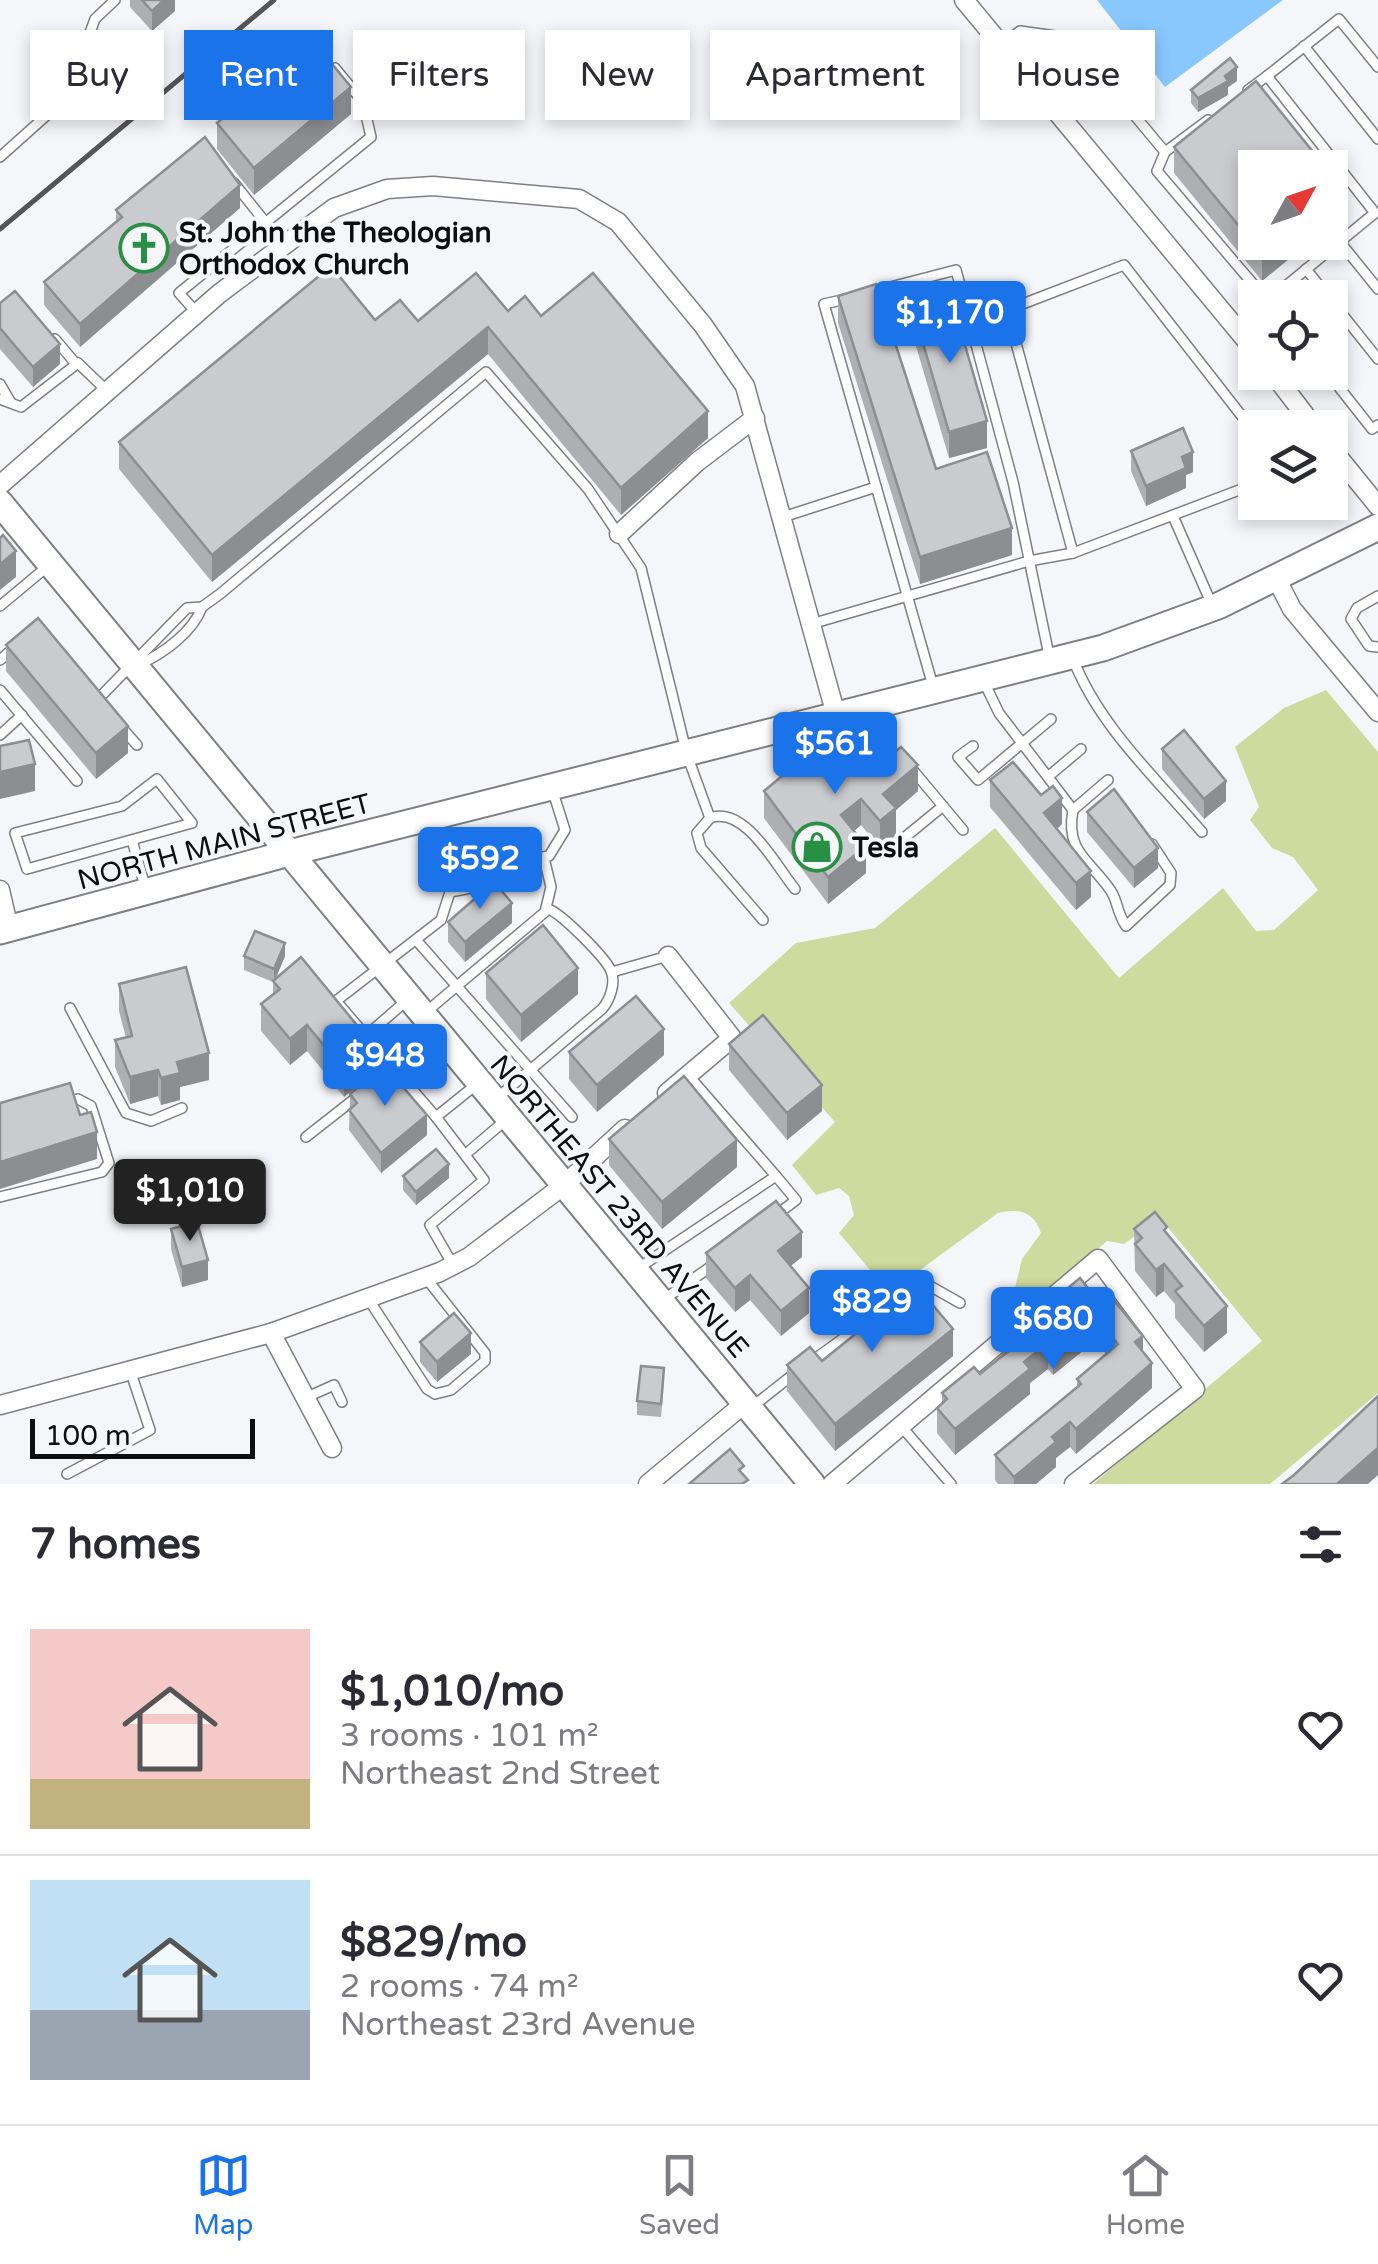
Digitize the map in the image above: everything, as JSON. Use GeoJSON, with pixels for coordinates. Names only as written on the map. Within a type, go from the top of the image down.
{"type":"FeatureCollection","features":[{"type":"Feature","properties":{"kind":"main road","name":"NORTHEAST 23RD AVENUE"},"geometry":{"type":"LineString","coordinates":[[0,503],[14,536],[50,565],[812,1484]]}},
{"type":"Feature","properties":{"kind":"main road","name":"NORTH MAIN STREET"},"geometry":{"type":"LineString","coordinates":[[4,930],[289,853],[1061,659],[1213,608],[1378,527]]}},
{"type":"Feature","properties":{"kind":"street"},"geometry":{"type":"LineString","coordinates":[[964,0],[988,30]]}},
{"type":"Feature","properties":{"kind":"street"},"geometry":{"type":"LineString","coordinates":[[1063,120],[1238,330]]}},
{"type":"Feature","properties":{"kind":"street"},"geometry":{"type":"LineString","coordinates":[[0,485],[196,314],[282,243],[334,208],[387,189],[433,186],[579,200],[618,222],[703,325],[745,386],[836,715]]}},
{"type":"Feature","properties":{"kind":"street"},"geometry":{"type":"LineString","coordinates":[[1286,390],[1301,410]]}},
{"type":"Feature","properties":{"kind":"street"},"geometry":{"type":"LineString","coordinates":[[619,534],[697,462],[755,418]]}},
{"type":"Feature","properties":{"kind":"street"},"geometry":{"type":"LineString","coordinates":[[1348,468],[1378,506]]}},
{"type":"Feature","properties":{"kind":"street"},"geometry":{"type":"LineString","coordinates":[[1276,580],[1292,609],[1378,712]]}},
{"type":"Feature","properties":{"kind":"street"},"geometry":{"type":"LineString","coordinates":[[0,890],[4,930]]}},
{"type":"Feature","properties":{"kind":"street"},"geometry":{"type":"LineString","coordinates":[[0,1405],[270,1333],[370,1300],[453,1265],[564,1185],[732,1038],[668,956]]}},
{"type":"Feature","properties":{"kind":"street"},"geometry":{"type":"LineString","coordinates":[[832,1484],[1098,1259],[1195,1389],[1074,1484]]}},
{"type":"Feature","properties":{"kind":"street"},"geometry":{"type":"LineString","coordinates":[[270,1333],[332,1448]]}},
{"type":"Feature","properties":{"kind":"street"},"geometry":{"type":"LineString","coordinates":[[648,1484],[748,1406]]}},
{"type":"Feature","properties":{"kind":"lane"},"geometry":{"type":"LineString","coordinates":[[0,157],[66,98],[96,18],[114,0]]}},
{"type":"Feature","properties":{"kind":"lane"},"geometry":{"type":"LineString","coordinates":[[1238,98],[1339,18],[1378,68]]}},
{"type":"Feature","properties":{"kind":"lane"},"geometry":{"type":"LineString","coordinates":[[1304,46],[1378,139]]}},
{"type":"Feature","properties":{"kind":"lane"},"geometry":{"type":"LineString","coordinates":[[196,314],[179,293],[372,137],[364,102],[333,66]]}},
{"type":"Feature","properties":{"kind":"lane"},"geometry":{"type":"LineString","coordinates":[[1267,76],[1377,212],[1348,236]]}},
{"type":"Feature","properties":{"kind":"lane"},"geometry":{"type":"LineString","coordinates":[[1223,109],[1165,152],[1157,170],[1252,280]]}},
{"type":"Feature","properties":{"kind":"lane"},"geometry":{"type":"LineString","coordinates":[[1138,120],[1165,152]]}},
{"type":"Feature","properties":{"kind":"lane"},"geometry":{"type":"LineString","coordinates":[[228,176],[282,243]]}},
{"type":"Feature","properties":{"kind":"lane"},"geometry":{"type":"LineString","coordinates":[[1348,252],[1378,289]]}},
{"type":"Feature","properties":{"kind":"lane"},"geometry":{"type":"LineString","coordinates":[[1292,280],[1317,260]]}},
{"type":"Feature","properties":{"kind":"lane"},"geometry":{"type":"LineString","coordinates":[[1073,553],[1007,310],[1124,266],[1238,411]]}},
{"type":"Feature","properties":{"kind":"lane"},"geometry":{"type":"LineString","coordinates":[[1306,269],[1315,280]]}},
{"type":"Feature","properties":{"kind":"lane"},"geometry":{"type":"LineString","coordinates":[[935,691],[824,304],[956,270],[1013,482],[1029,561],[1061,659],[1202,832]]}},
{"type":"Feature","properties":{"kind":"lane"},"geometry":{"type":"LineString","coordinates":[[1348,322],[1378,359]]}},
{"type":"Feature","properties":{"kind":"lane"},"geometry":{"type":"LineString","coordinates":[[51,334],[76,364],[86,366],[108,391]]}},
{"type":"Feature","properties":{"kind":"lane"},"geometry":{"type":"LineString","coordinates":[[0,399],[26,404],[76,364]]}},
{"type":"Feature","properties":{"kind":"lane"},"geometry":{"type":"LineString","coordinates":[[135,666],[156,657],[198,619],[202,607],[486,372],[588,489],[641,568],[687,755],[710,818]]}},
{"type":"Feature","properties":{"kind":"lane"},"geometry":{"type":"LineString","coordinates":[[0,384],[11,404]]}},
{"type":"Feature","properties":{"kind":"lane"},"geometry":{"type":"LineString","coordinates":[[1341,390],[1372,429],[1378,426]]}},
{"type":"Feature","properties":{"kind":"lane"},"geometry":{"type":"LineString","coordinates":[[783,517],[876,487]]}},
{"type":"Feature","properties":{"kind":"lane"},"geometry":{"type":"LineString","coordinates":[[811,624],[1029,561],[1073,553],[1238,491]]}},
{"type":"Feature","properties":{"kind":"lane"},"geometry":{"type":"LineString","coordinates":[[1173,516],[1213,608]]}},
{"type":"Feature","properties":{"kind":"lane"},"geometry":{"type":"LineString","coordinates":[[0,606],[50,565]]}},
{"type":"Feature","properties":{"kind":"lane"},"geometry":{"type":"LineString","coordinates":[[1378,596],[1357,608],[1351,618],[1369,646],[1378,647]]}},
{"type":"Feature","properties":{"kind":"lane"},"geometry":{"type":"LineString","coordinates":[[98,699],[135,666],[147,646],[187,608],[202,607]]}},
{"type":"Feature","properties":{"kind":"lane"},"geometry":{"type":"LineString","coordinates":[[0,660],[25,638]]}},
{"type":"Feature","properties":{"kind":"lane"},"geometry":{"type":"LineString","coordinates":[[983,680],[999,713],[1073,810],[1070,834],[1074,846],[1114,896],[1114,910],[1126,926],[1170,885],[1171,873],[1152,843]]}},
{"type":"Feature","properties":{"kind":"lane"},"geometry":{"type":"LineString","coordinates":[[86,685],[137,745]]}},
{"type":"Feature","properties":{"kind":"lane"},"geometry":{"type":"LineString","coordinates":[[0,690],[77,780]]}},
{"type":"Feature","properties":{"kind":"lane"},"geometry":{"type":"LineString","coordinates":[[0,734],[22,715]]}},
{"type":"Feature","properties":{"kind":"lane"},"geometry":{"type":"LineString","coordinates":[[836,715],[875,766],[909,765],[963,830]]}},
{"type":"Feature","properties":{"kind":"lane"},"geometry":{"type":"LineString","coordinates":[[973,746],[958,757],[978,780],[1051,719]]}},
{"type":"Feature","properties":{"kind":"lane"},"geometry":{"type":"LineString","coordinates":[[1050,775],[1081,749]]}},
{"type":"Feature","properties":{"kind":"lane"},"geometry":{"type":"LineString","coordinates":[[157,779],[192,823],[132,840],[27,870],[15,833],[122,806],[157,779]]}},
{"type":"Feature","properties":{"kind":"lane"},"geometry":{"type":"LineString","coordinates":[[1073,810],[1108,780]]}},
{"type":"Feature","properties":{"kind":"lane"},"geometry":{"type":"LineString","coordinates":[[453,1265],[430,1225],[484,1180],[468,1153],[336,1001],[362,978],[384,968],[441,920],[450,892],[481,886],[512,862],[544,858],[565,834],[552,789]]}},
{"type":"Feature","properties":{"kind":"lane"},"geometry":{"type":"LineString","coordinates":[[904,838],[943,806]]}},
{"type":"Feature","properties":{"kind":"lane"},"geometry":{"type":"LineString","coordinates":[[763,920],[701,848],[697,833],[710,818],[726,814],[739,821],[795,889]]}},
{"type":"Feature","properties":{"kind":"lane"},"geometry":{"type":"LineString","coordinates":[[132,840],[146,892]]}},
{"type":"Feature","properties":{"kind":"lane"},"geometry":{"type":"LineString","coordinates":[[367,1035],[456,988],[548,908],[551,887],[544,858]]}},
{"type":"Feature","properties":{"kind":"lane"},"geometry":{"type":"LineString","coordinates":[[468,1153],[494,1101],[607,1004],[612,972],[566,917],[548,908]]}},
{"type":"Feature","properties":{"kind":"lane"},"geometry":{"type":"LineString","coordinates":[[417,941],[572,1118]]}},
{"type":"Feature","properties":{"kind":"lane"},"geometry":{"type":"LineString","coordinates":[[612,972],[668,956]]}},
{"type":"Feature","properties":{"kind":"lane"},"geometry":{"type":"LineString","coordinates":[[70,1008],[126,1113],[152,1121],[182,1108]]}},
{"type":"Feature","properties":{"kind":"lane"},"geometry":{"type":"LineString","coordinates":[[379,1078],[394,1067]]}},
{"type":"Feature","properties":{"kind":"lane"},"geometry":{"type":"LineString","coordinates":[[688,1075],[796,1200],[768,1222]]}},
{"type":"Feature","properties":{"kind":"lane"},"geometry":{"type":"LineString","coordinates":[[306,1137],[364,1090]]}},
{"type":"Feature","properties":{"kind":"lane"},"geometry":{"type":"LineString","coordinates":[[0,1197],[102,1172],[109,1163],[91,1106],[78,1099],[47,1106]]}},
{"type":"Feature","properties":{"kind":"lane"},"geometry":{"type":"LineString","coordinates":[[436,1118],[494,1101]]}},
{"type":"Feature","properties":{"kind":"lane"},"geometry":{"type":"LineString","coordinates":[[634,1270],[776,1176]]}},
{"type":"Feature","properties":{"kind":"lane"},"geometry":{"type":"LineString","coordinates":[[660,1302],[725,1256]]}},
{"type":"Feature","properties":{"kind":"lane"},"geometry":{"type":"LineString","coordinates":[[370,1300],[427,1390],[435,1394],[451,1390],[485,1361],[485,1352],[426,1278]]}},
{"type":"Feature","properties":{"kind":"lane"},"geometry":{"type":"LineString","coordinates":[[748,1406],[917,1285],[930,1286],[960,1304]]}},
{"type":"Feature","properties":{"kind":"lane"},"geometry":{"type":"LineString","coordinates":[[66,1474],[150,1430],[130,1370]]}},
{"type":"Feature","properties":{"kind":"lane"},"geometry":{"type":"LineString","coordinates":[[328,1372],[342,1402]]}},
{"type":"Feature","properties":{"kind":"lane"},"geometry":{"type":"LineString","coordinates":[[305,1398],[334,1385]]}},
{"type":"Feature","properties":{"kind":"lane"},"geometry":{"type":"LineString","coordinates":[[901,1426],[951,1484]]}},
{"type":"Feature","properties":{"kind":"green space"},"geometry":{"type":"Polygon","coordinates":[[[1326,690],[1378,752],[1378,1393],[1270,1484],[1093,1484],[1262,1341],[1160,1218],[1124,1244],[1107,1241],[1002,1330],[998,1323],[1012,1301],[1022,1259],[1041,1233],[1034,1220],[1024,1213],[998,1213],[887,1290],[839,1233],[854,1215],[849,1196],[839,1188],[816,1195],[792,1165],[835,1122],[729,1003],[796,943],[875,928],[995,828],[1119,978],[1223,888],[1256,931],[1274,930],[1318,890],[1293,857],[1272,848],[1250,820],[1259,807],[1235,747],[1284,708],[1326,690]]]}},
{"type":"Feature","properties":{"kind":"water"},"geometry":{"type":"Polygon","coordinates":[[[1097,0],[1283,0],[1165,87],[1155,74],[1155,30],[1120,30],[1097,0]]]}},
{"type":"Feature","properties":{"kind":"building"},"geometry":{"type":"Polygon","coordinates":[[[142,0],[164,0],[152,11],[142,0]]]}},
{"type":"Feature","properties":{"kind":"building"},"geometry":{"type":"Polygon","coordinates":[[[1230,58],[1237,67],[1225,76],[1228,81],[1198,98],[1191,90],[1230,58]]]}},
{"type":"Feature","properties":{"kind":"building"},"geometry":{"type":"Polygon","coordinates":[[[333,65],[351,87],[333,102],[333,65]]]}},
{"type":"Feature","properties":{"kind":"building"},"geometry":{"type":"Polygon","coordinates":[[[1256,81],[1312,150],[1238,150],[1238,225],[1174,147],[1256,81]]]}},
{"type":"Feature","properties":{"kind":"building"},"geometry":{"type":"Polygon","coordinates":[[[221,120],[311,120],[254,168],[217,123],[221,120]]]}},
{"type":"Feature","properties":{"kind":"building"},"geometry":{"type":"Polygon","coordinates":[[[205,137],[240,185],[80,324],[44,282],[122,217],[116,210],[205,137]]]}},
{"type":"Feature","properties":{"kind":"building"},"geometry":{"type":"Polygon","coordinates":[[[331,266],[375,320],[400,300],[418,321],[476,273],[508,311],[525,296],[541,316],[593,273],[708,411],[621,488],[488,327],[212,555],[119,442],[331,266]]]}},
{"type":"Feature","properties":{"kind":"building"},"geometry":{"type":"Polygon","coordinates":[[[876,284],[936,469],[987,452],[1012,528],[920,557],[838,296],[876,284]]]}},
{"type":"Feature","properties":{"kind":"building"},"geometry":{"type":"Polygon","coordinates":[[[15,291],[60,344],[33,367],[0,328],[0,303],[15,291]]]}},
{"type":"Feature","properties":{"kind":"building"},"geometry":{"type":"Polygon","coordinates":[[[940,301],[941,307],[953,304],[987,421],[949,432],[913,309],[940,301]]]}},
{"type":"Feature","properties":{"kind":"building"},"geometry":{"type":"Polygon","coordinates":[[[1183,428],[1193,452],[1182,457],[1186,468],[1146,486],[1131,451],[1183,428]]]}},
{"type":"Feature","properties":{"kind":"building"},"geometry":{"type":"Polygon","coordinates":[[[3,535],[16,551],[0,564],[0,538],[3,535]]]}},
{"type":"Feature","properties":{"kind":"building"},"geometry":{"type":"Polygon","coordinates":[[[38,618],[128,726],[96,753],[6,645],[38,618]]]}},
{"type":"Feature","properties":{"kind":"building"},"geometry":{"type":"Polygon","coordinates":[[[840,728],[874,769],[901,747],[918,765],[883,794],[896,808],[880,821],[861,799],[841,815],[866,846],[828,877],[764,791],[840,728]]]}},
{"type":"Feature","properties":{"kind":"building"},"geometry":{"type":"Polygon","coordinates":[[[1184,730],[1226,781],[1204,799],[1162,749],[1184,730]]]}},
{"type":"Feature","properties":{"kind":"building"},"geometry":{"type":"Polygon","coordinates":[[[29,740],[35,764],[0,772],[0,746],[29,740]]]}},
{"type":"Feature","properties":{"kind":"building"},"geometry":{"type":"Polygon","coordinates":[[[1013,762],[1041,795],[1053,786],[1062,798],[1044,813],[1091,871],[1076,883],[990,780],[1013,762]]]}},
{"type":"Feature","properties":{"kind":"building"},"geometry":{"type":"Polygon","coordinates":[[[1114,789],[1158,848],[1134,868],[1087,812],[1114,789]]]}},
{"type":"Feature","properties":{"kind":"building"},"geometry":{"type":"Polygon","coordinates":[[[440,858],[441,875],[422,875],[422,859],[440,858]]]}},
{"type":"Feature","properties":{"kind":"building"},"geometry":{"type":"Polygon","coordinates":[[[494,882],[512,903],[465,942],[448,922],[494,882]]]}},
{"type":"Feature","properties":{"kind":"building"},"geometry":{"type":"Polygon","coordinates":[[[543,925],[578,968],[521,1015],[486,973],[543,925]]]}},
{"type":"Feature","properties":{"kind":"building"},"geometry":{"type":"Polygon","coordinates":[[[255,931],[285,943],[274,969],[244,956],[255,931]]]}},
{"type":"Feature","properties":{"kind":"building"},"geometry":{"type":"Polygon","coordinates":[[[301,957],[374,1046],[344,1070],[307,1025],[290,1039],[261,1004],[280,989],[273,981],[301,957]]]}},
{"type":"Feature","properties":{"kind":"building"},"geometry":{"type":"Polygon","coordinates":[[[186,967],[209,1053],[177,1062],[180,1073],[161,1078],[158,1070],[130,1077],[115,1040],[132,1036],[119,984],[186,967]]]}},
{"type":"Feature","properties":{"kind":"building"},"geometry":{"type":"Polygon","coordinates":[[[636,996],[664,1029],[597,1085],[569,1052],[636,996]]]}},
{"type":"Feature","properties":{"kind":"building"},"geometry":{"type":"Polygon","coordinates":[[[763,1015],[822,1085],[787,1113],[729,1044],[763,1015]]]}},
{"type":"Feature","properties":{"kind":"building"},"geometry":{"type":"Polygon","coordinates":[[[384,1065],[427,1115],[381,1153],[349,1110],[357,1103],[350,1094],[384,1065]]]}},
{"type":"Feature","properties":{"kind":"building"},"geometry":{"type":"Polygon","coordinates":[[[684,1076],[737,1140],[662,1202],[609,1139],[684,1076]]]}},
{"type":"Feature","properties":{"kind":"building"},"geometry":{"type":"Polygon","coordinates":[[[70,1083],[80,1115],[91,1112],[97,1132],[0,1162],[0,1103],[70,1083]]]}},
{"type":"Feature","properties":{"kind":"building"},"geometry":{"type":"Polygon","coordinates":[[[436,1149],[449,1164],[416,1192],[403,1176],[436,1149]]]}},
{"type":"Feature","properties":{"kind":"building"},"geometry":{"type":"Polygon","coordinates":[[[776,1201],[802,1232],[778,1251],[809,1288],[781,1311],[750,1275],[735,1288],[706,1253],[776,1201]]]}},
{"type":"Feature","properties":{"kind":"building"},"geometry":{"type":"Polygon","coordinates":[[[1155,1212],[1167,1227],[1164,1230],[1227,1306],[1204,1326],[1175,1291],[1182,1286],[1164,1264],[1156,1270],[1135,1244],[1142,1238],[1134,1229],[1155,1212]]]}},
{"type":"Feature","properties":{"kind":"building"},"geometry":{"type":"Polygon","coordinates":[[[197,1222],[208,1260],[182,1267],[171,1229],[197,1222]]]}},
{"type":"Feature","properties":{"kind":"building"},"geometry":{"type":"Polygon","coordinates":[[[1080,1278],[1098,1301],[1108,1293],[1143,1336],[1135,1342],[1152,1363],[1076,1429],[1070,1422],[1052,1437],[1056,1442],[1014,1477],[995,1455],[1081,1384],[1077,1379],[1118,1344],[1095,1316],[1053,1350],[1048,1343],[1024,1362],[1030,1369],[955,1429],[937,1408],[947,1399],[942,1393],[974,1367],[980,1374],[1011,1349],[1004,1341],[1080,1278]]]}},
{"type":"Feature","properties":{"kind":"building"},"geometry":{"type":"Polygon","coordinates":[[[916,1285],[953,1329],[835,1424],[787,1365],[810,1347],[822,1361],[916,1285]]]}},
{"type":"Feature","properties":{"kind":"building"},"geometry":{"type":"Polygon","coordinates":[[[454,1313],[471,1333],[437,1362],[420,1342],[454,1313]]]}},
{"type":"Feature","properties":{"kind":"building"},"geometry":{"type":"Polygon","coordinates":[[[641,1366],[664,1368],[661,1404],[637,1401],[641,1366]]]}},
{"type":"Feature","properties":{"kind":"building"},"geometry":{"type":"Polygon","coordinates":[[[1378,1396],[1378,1448],[1337,1484],[1282,1484],[1294,1475],[1378,1396]]]}},
{"type":"Feature","properties":{"kind":"building"},"geometry":{"type":"Polygon","coordinates":[[[730,1449],[744,1466],[739,1470],[748,1480],[742,1484],[689,1484],[730,1449]]]}},
{"type":"Feature","properties":{"kind":"railway"},"geometry":{"type":"LineString","coordinates":[[0,229],[274,0]]}},
{"type":"Feature","properties":{"kind":"place","name":"St. John the Theologian Orthodox Church"},"geometry":{"type":"Point","coordinates":[144,248]}},
{"type":"Feature","properties":{"kind":"place","name":"Tesla"},"geometry":{"type":"Point","coordinates":[817,847]}}]}
